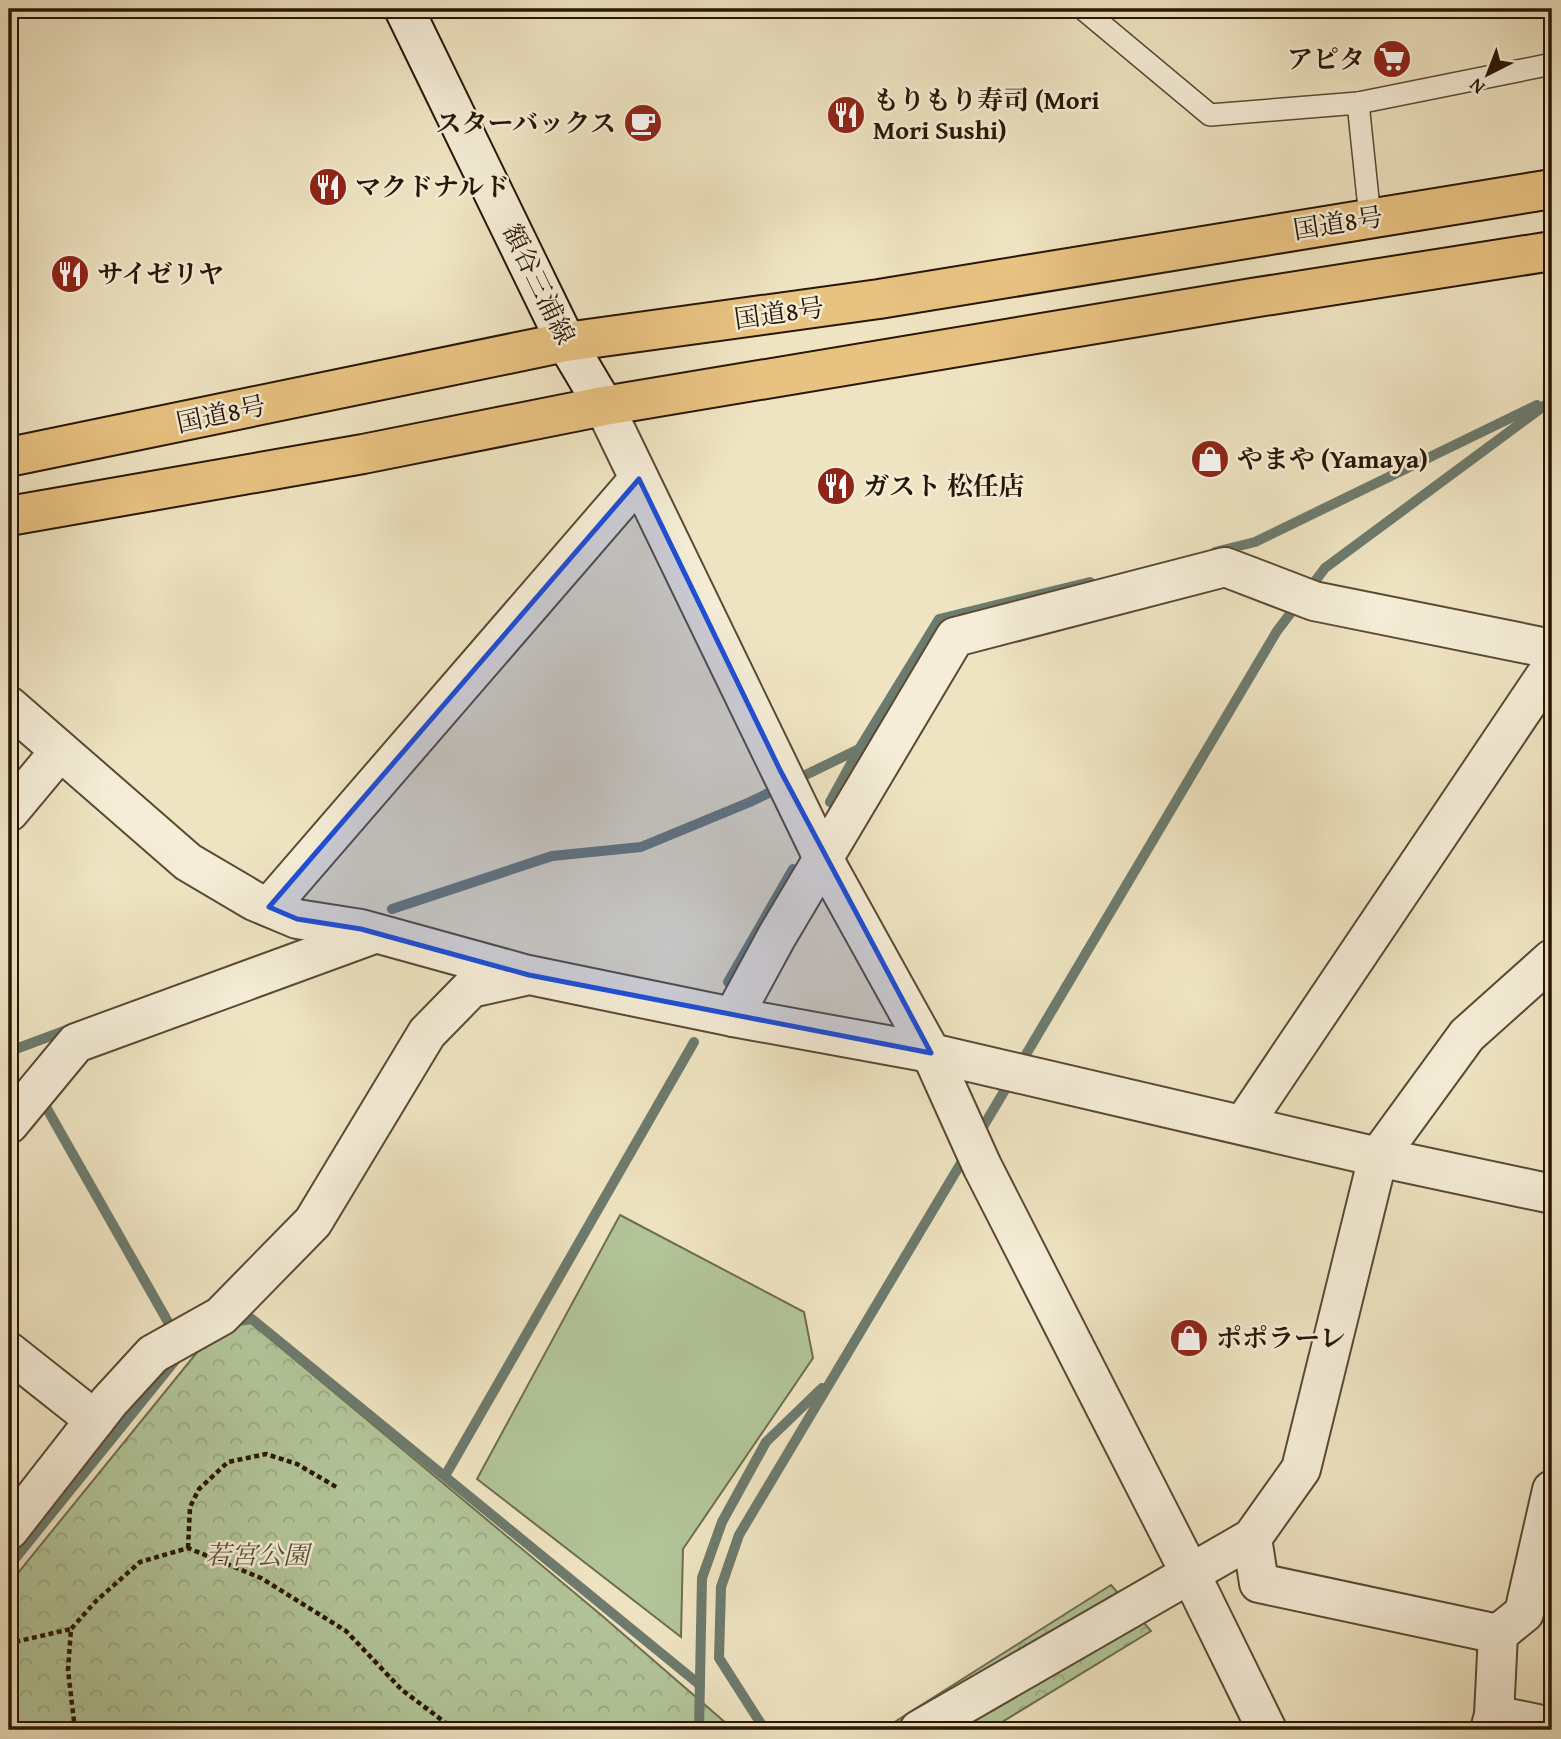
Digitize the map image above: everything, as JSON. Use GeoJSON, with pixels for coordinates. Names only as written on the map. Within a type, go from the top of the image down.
{"type":"FeatureCollection","features":[{"type":"Feature","properties":{"kind":"highway","name":"国道8号"},"geometry":{"type":"LineString","coordinates":[[9,457],[566,342],[879,299],[1552,189]]}},
{"type":"Feature","properties":{"kind":"highway"},"geometry":{"type":"LineString","coordinates":[[9,516],[363,454],[604,406],[1552,251]]}},
{"type":"Feature","properties":{"kind":"street","name":"額谷三浦線"},"geometry":{"type":"LineString","coordinates":[[404,9],[566,342],[604,406],[824,860],[931,1053],[982,1166],[1267,1730]]}},
{"type":"Feature","properties":{"kind":"street"},"geometry":{"type":"LineString","coordinates":[[269,907],[639,479]]}},
{"type":"Feature","properties":{"kind":"street"},"geometry":{"type":"LineString","coordinates":[[733,1017],[777,936],[955,637],[1226,567],[1298,594],[1552,649]]}},
{"type":"Feature","properties":{"kind":"street"},"geometry":{"type":"LineString","coordinates":[[1243,1125],[1552,666]]}},
{"type":"Feature","properties":{"kind":"street"},"geometry":{"type":"LineString","coordinates":[[9,706],[188,862],[254,901],[297,919],[376,933],[529,975],[733,1017],[931,1053],[1378,1157],[1552,1194]]}},
{"type":"Feature","properties":{"kind":"street"},"geometry":{"type":"LineString","coordinates":[[9,811],[60,751]]}},
{"type":"Feature","properties":{"kind":"street"},"geometry":{"type":"LineString","coordinates":[[9,1124],[76,1043],[376,933]]}},
{"type":"Feature","properties":{"kind":"street"},"geometry":{"type":"LineString","coordinates":[[919,1730],[1252,1538],[1301,1469],[1378,1157],[1467,1035],[1552,959]]}},
{"type":"Feature","properties":{"kind":"street"},"geometry":{"type":"LineString","coordinates":[[9,1530],[95,1420],[153,1354],[221,1316],[313,1222],[428,1033],[471,988],[529,975]]}},
{"type":"Feature","properties":{"kind":"street"},"geometry":{"type":"LineString","coordinates":[[9,1352],[95,1420]]}},
{"type":"Feature","properties":{"kind":"street"},"geometry":{"type":"LineString","coordinates":[[1552,1490],[1524,1613],[1499,1634],[1492,1722],[1552,1727]]}},
{"type":"Feature","properties":{"kind":"street"},"geometry":{"type":"LineString","coordinates":[[1252,1538],[1259,1583],[1499,1634]]}},
{"type":"Feature","properties":{"kind":"lane"},"geometry":{"type":"LineString","coordinates":[[1083,9],[1210,115],[1358,103],[1552,64]]}},
{"type":"Feature","properties":{"kind":"lane"},"geometry":{"type":"LineString","coordinates":[[1358,103],[1370,218]]}},
{"type":"Feature","properties":{"kind":"path"},"geometry":{"type":"LineString","coordinates":[[188,1548],[190,1507],[199,1489],[228,1462],[266,1454],[297,1464],[338,1488]]}},
{"type":"Feature","properties":{"kind":"path"},"geometry":{"type":"LineString","coordinates":[[9,1648],[19,1641],[71,1629],[96,1601],[140,1562],[188,1548],[261,1578],[346,1631],[402,1690],[455,1730]]}},
{"type":"Feature","properties":{"kind":"path"},"geometry":{"type":"LineString","coordinates":[[71,1629],[68,1670],[75,1730]]}},
{"type":"Feature","properties":{"kind":"path"},"geometry":{"type":"LineString","coordinates":[[551,1730],[589,1726]]}},
{"type":"Feature","properties":{"kind":"highlighted area"},"geometry":{"type":"Polygon","coordinates":[[[639,479],[780,770],[931,1053],[529,975],[361,929],[297,919],[269,907],[639,479]]]}},
{"type":"Feature","properties":{"kind":"green space"},"geometry":{"type":"Polygon","coordinates":[[[620,1215],[804,1312],[813,1358],[683,1549],[681,1637],[477,1479],[620,1215]]]}},
{"type":"Feature","properties":{"kind":"green space","name":"若宮公園"},"geometry":{"type":"Polygon","coordinates":[[[233,1308],[600,1614],[734,1730],[9,1730],[9,1584],[233,1308]]]}},
{"type":"Feature","properties":{"kind":"green space"},"geometry":{"type":"Polygon","coordinates":[[[1111,1585],[1151,1631],[989,1730],[882,1730],[1111,1585]]]}},
{"type":"Feature","properties":{"kind":"waterway"},"geometry":{"type":"LineString","coordinates":[[977,1137],[1277,631],[1325,568],[1552,400]]}},
{"type":"Feature","properties":{"kind":"waterway"},"geometry":{"type":"LineString","coordinates":[[1215,552],[1255,542],[1537,405]]}},
{"type":"Feature","properties":{"kind":"waterway"},"geometry":{"type":"LineString","coordinates":[[392,909],[552,856],[641,847],[750,802],[859,749],[939,619],[1090,582]]}},
{"type":"Feature","properties":{"kind":"waterway"},"geometry":{"type":"LineString","coordinates":[[830,802],[859,749]]}},
{"type":"Feature","properties":{"kind":"waterway"},"geometry":{"type":"LineString","coordinates":[[728,982],[793,869]]}},
{"type":"Feature","properties":{"kind":"waterway"},"geometry":{"type":"LineString","coordinates":[[13,1050],[72,1028]]}},
{"type":"Feature","properties":{"kind":"waterway"},"geometry":{"type":"LineString","coordinates":[[445,1476],[694,1042]]}},
{"type":"Feature","properties":{"kind":"waterway"},"geometry":{"type":"LineString","coordinates":[[46,1107],[176,1336]]}},
{"type":"Feature","properties":{"kind":"waterway"},"geometry":{"type":"LineString","coordinates":[[765,1730],[719,1658],[721,1587],[739,1535],[967,1153]]}},
{"type":"Feature","properties":{"kind":"waterway"},"geometry":{"type":"LineString","coordinates":[[231,1322],[252,1319],[700,1685]]}},
{"type":"Feature","properties":{"kind":"waterway"},"geometry":{"type":"LineString","coordinates":[[9,1566],[177,1358]]}},
{"type":"Feature","properties":{"kind":"waterway"},"geometry":{"type":"LineString","coordinates":[[699,1730],[702,1578],[722,1522],[766,1442],[822,1388]]}},
{"type":"Feature","properties":{"kind":"place","name":"アピタ"},"geometry":{"type":"Point","coordinates":[1392,59]}},
{"type":"Feature","properties":{"kind":"place","name":"もりもり寿司 (Mori Mori Sushi)"},"geometry":{"type":"Point","coordinates":[846,115]}},
{"type":"Feature","properties":{"kind":"place","name":"スターバックス"},"geometry":{"type":"Point","coordinates":[643,123]}},
{"type":"Feature","properties":{"kind":"place","name":"マクドナルド"},"geometry":{"type":"Point","coordinates":[328,187]}},
{"type":"Feature","properties":{"kind":"place","name":"サイゼリヤ"},"geometry":{"type":"Point","coordinates":[70,274]}},
{"type":"Feature","properties":{"kind":"place","name":"やまや (Yamaya)"},"geometry":{"type":"Point","coordinates":[1210,459]}},
{"type":"Feature","properties":{"kind":"place","name":"ガスト 松任店"},"geometry":{"type":"Point","coordinates":[836,486]}},
{"type":"Feature","properties":{"kind":"place","name":"ポポラーレ"},"geometry":{"type":"Point","coordinates":[1189,1338]}}]}
